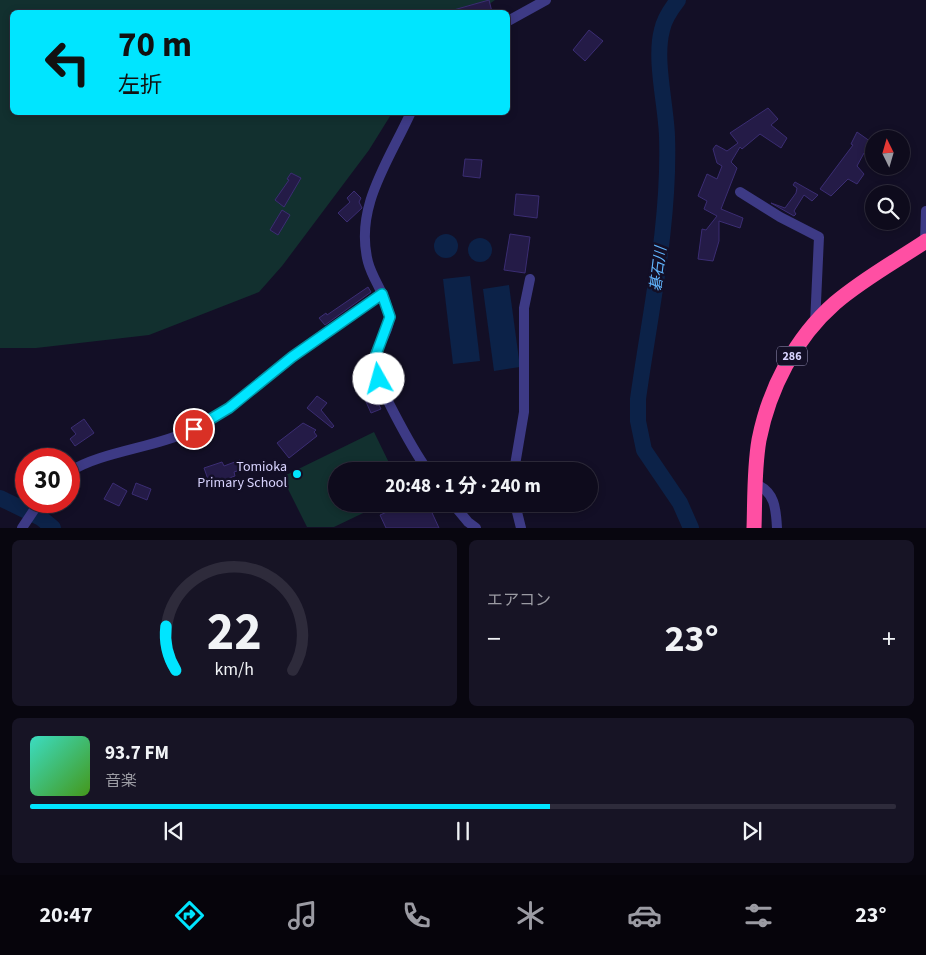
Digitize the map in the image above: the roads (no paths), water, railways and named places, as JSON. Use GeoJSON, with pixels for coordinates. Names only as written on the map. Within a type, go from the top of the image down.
{"type":"FeatureCollection","features":[{"type":"Feature","properties":{"kind":"highway","name":"286"},"geometry":{"type":"LineString","coordinates":[[754,528],[755,484],[759,441],[775,388],[798,345],[834,304],[857,286],[925,241]]}},
{"type":"Feature","properties":{"kind":"street"},"geometry":{"type":"LineString","coordinates":[[510,20],[546,0]]}},
{"type":"Feature","properties":{"kind":"street"},"geometry":{"type":"LineString","coordinates":[[410,115],[375,185],[366,216],[364,234],[368,263],[390,317],[374,360],[386,396],[423,462]]}},
{"type":"Feature","properties":{"kind":"street"},"geometry":{"type":"LineString","coordinates":[[740,192],[780,218],[819,237],[815,325]]}},
{"type":"Feature","properties":{"kind":"street"},"geometry":{"type":"LineString","coordinates":[[925,241],[926,212]]}},
{"type":"Feature","properties":{"kind":"street"},"geometry":{"type":"LineString","coordinates":[[516,462],[524,412],[524,308],[530,279]]}},
{"type":"Feature","properties":{"kind":"street"},"geometry":{"type":"LineString","coordinates":[[80,466],[88,462],[153,445],[194,429],[229,408],[292,357],[382,294]]}},
{"type":"Feature","properties":{"kind":"street"},"geometry":{"type":"LineString","coordinates":[[755,484],[763,487],[772,496],[776,508],[777,528]]}},
{"type":"Feature","properties":{"kind":"street"},"geometry":{"type":"LineString","coordinates":[[460,512],[476,528]]}},
{"type":"Feature","properties":{"kind":"street"},"geometry":{"type":"LineString","coordinates":[[517,512],[522,528]]}},
{"type":"Feature","properties":{"kind":"street"},"geometry":{"type":"LineString","coordinates":[[22,528],[32,513]]}},
{"type":"Feature","properties":{"kind":"water"},"geometry":{"type":"Polygon","coordinates":[[[446,234],[455,237],[458,246],[455,255],[446,258],[437,255],[434,246],[437,237],[446,234]]]}},
{"type":"Feature","properties":{"kind":"water"},"geometry":{"type":"Polygon","coordinates":[[[480,238],[485,239],[491,245],[491,255],[485,261],[480,262],[475,261],[469,255],[468,250],[469,245],[475,239],[480,238]]]}},
{"type":"Feature","properties":{"kind":"water"},"geometry":{"type":"Polygon","coordinates":[[[470,276],[480,361],[453,364],[443,279],[470,276]]]}},
{"type":"Feature","properties":{"kind":"water"},"geometry":{"type":"Polygon","coordinates":[[[509,285],[520,367],[494,371],[483,289],[509,285]]]}},
{"type":"Feature","properties":{"kind":"waterway","name":"碁石川"},"geometry":{"type":"LineString","coordinates":[[678,0],[664,22],[660,42],[660,68],[667,136],[667,169],[662,235],[638,399],[638,421],[644,450],[680,503],[691,528]]}},
{"type":"Feature","properties":{"kind":"waterway","name":"碁石川"},"geometry":{"type":"LineString","coordinates":[[0,498],[41,518],[53,528]]}},
{"type":"Feature","properties":{"kind":"place","name":"Tomioka Primary School"},"geometry":{"type":"Point","coordinates":[297,474]}}]}
